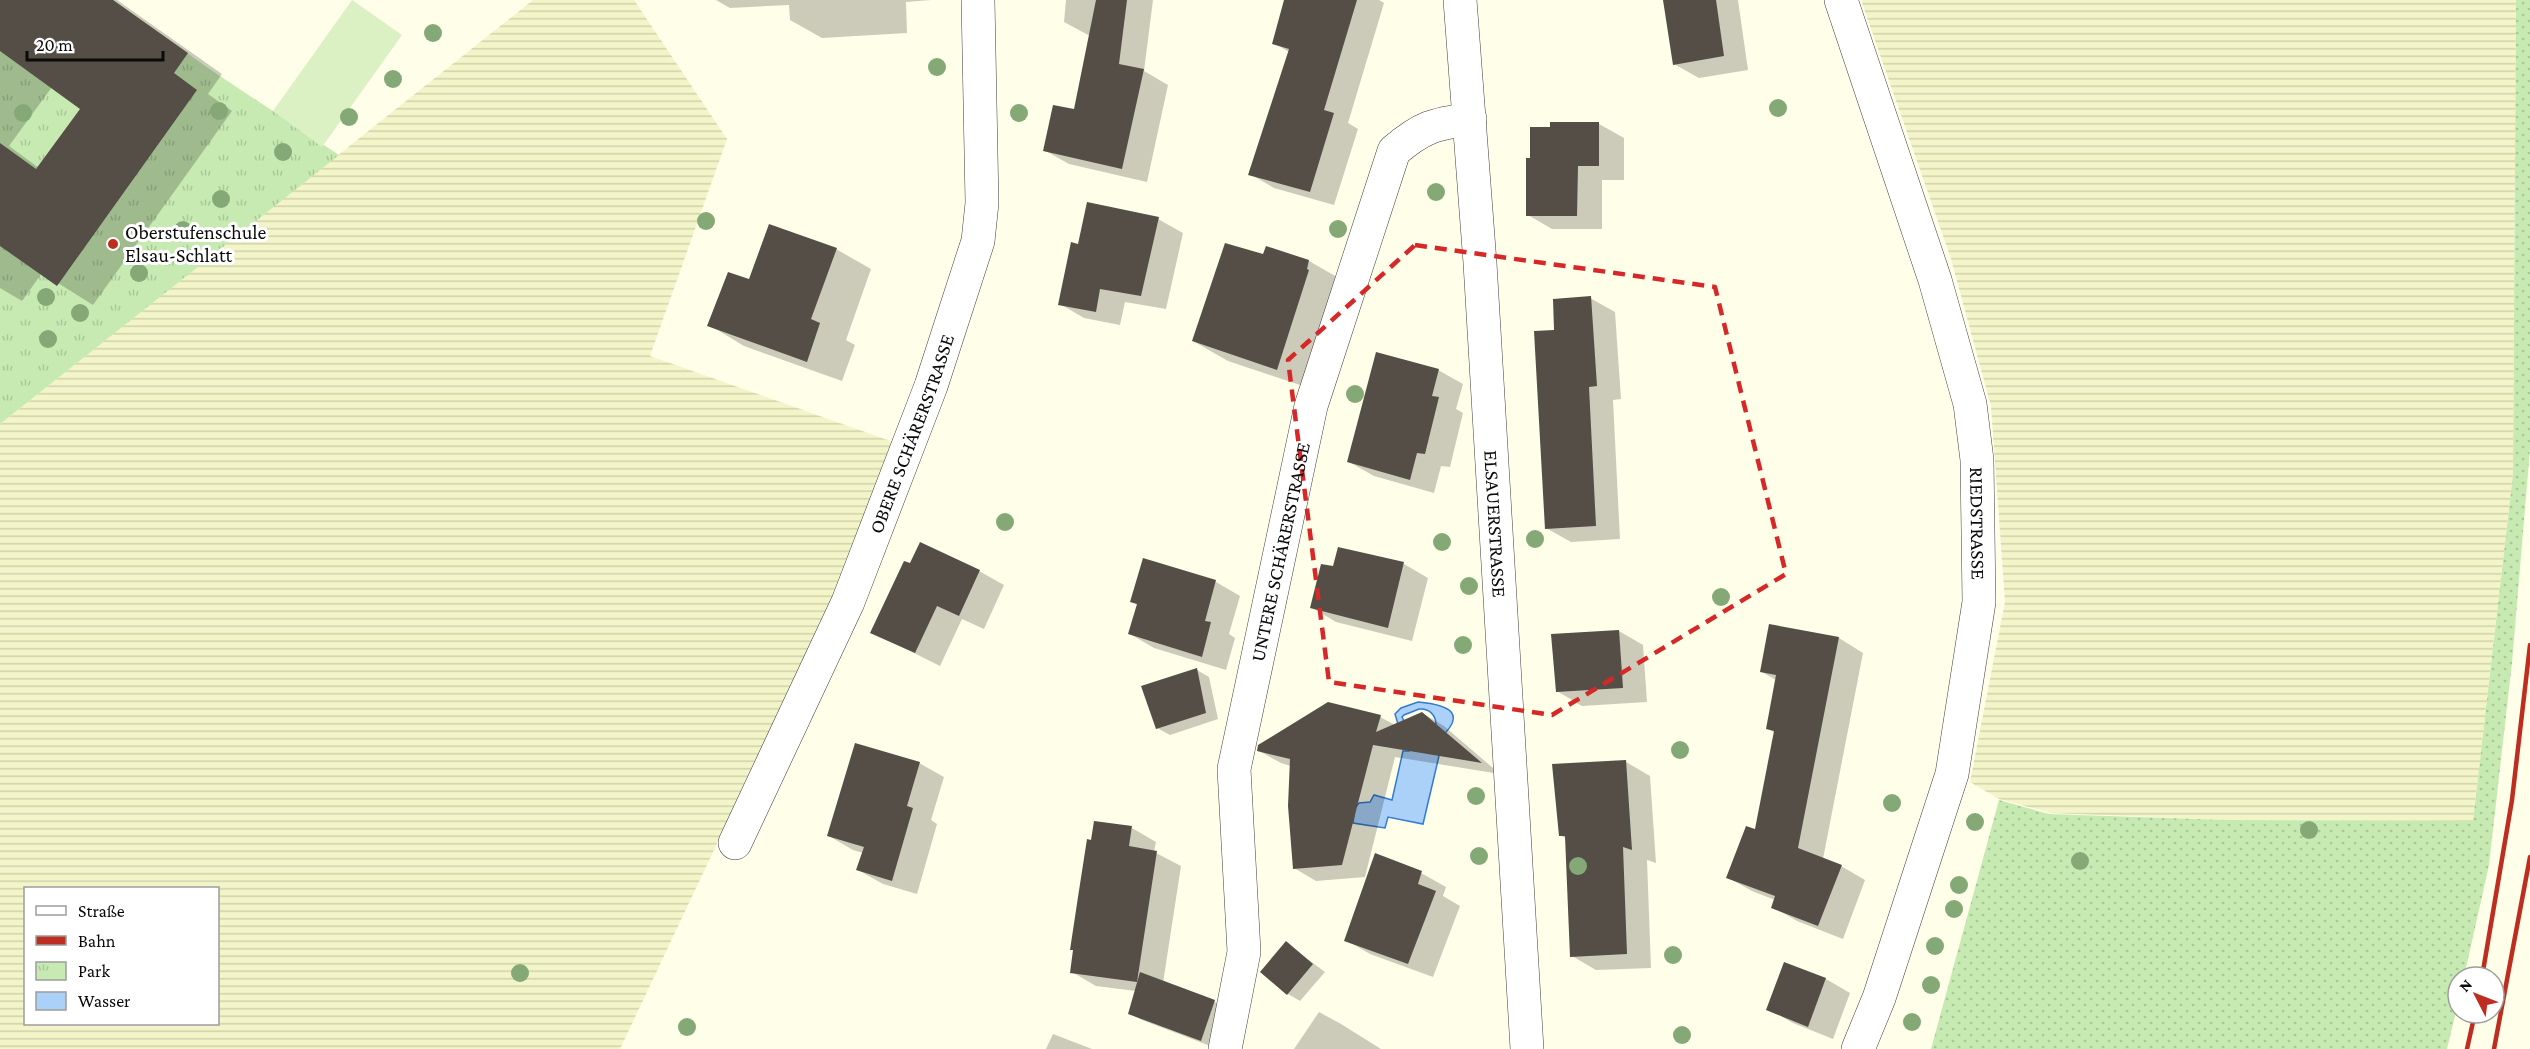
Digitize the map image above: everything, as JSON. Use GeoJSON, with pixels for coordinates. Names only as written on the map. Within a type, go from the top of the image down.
{"type":"FeatureCollection","features":[{"type":"Feature","properties":{"kind":"street","name":"OBERE SCHÄRERSTRASSE"},"geometry":{"type":"LineString","coordinates":[[735,843],[848,602],[931,386],[978,241],[982,203],[978,0]]}},
{"type":"Feature","properties":{"kind":"street","name":"ELSAUERSTRASSE"},"geometry":{"type":"LineString","coordinates":[[1460,0],[1470,119],[1527,1049]]}},
{"type":"Feature","properties":{"kind":"street","name":"RIEDSTRASSE"},"geometry":{"type":"LineString","coordinates":[[1841,0],[1935,280],[1970,404],[1977,460],[1979,602],[1952,774],[1879,998],[1858,1049]]}},
{"type":"Feature","properties":{"kind":"street","name":"UNTERE SCHÄRERSTRASSE"},"geometry":{"type":"LineString","coordinates":[[1225,1049],[1244,951],[1234,769],[1311,406],[1394,151],[1415,133],[1442,123],[1470,119]]}},
{"type":"Feature","properties":{"kind":"highlighted area"},"geometry":{"type":"Polygon","coordinates":[[[1415,245],[1715,287],[1786,574],[1552,715],[1329,682],[1288,360],[1415,245]]]}},
{"type":"Feature","properties":{"kind":"green space","name":"Oberstufenschule Elsau-Schlatt"},"geometry":{"type":"Polygon","coordinates":[[[0,0],[113,0],[208,68],[339,155],[0,424],[0,0]]]}},
{"type":"Feature","properties":{"kind":"green space"},"geometry":{"type":"Polygon","coordinates":[[[352,0],[402,35],[322,147],[273,111],[352,0]]]}},
{"type":"Feature","properties":{"kind":"green space"},"geometry":{"type":"Polygon","coordinates":[[[533,0],[634,0],[727,139],[650,356],[899,444],[866,528],[620,1049],[0,1049],[0,424],[533,0]]]}},
{"type":"Feature","properties":{"kind":"green space"},"geometry":{"type":"Polygon","coordinates":[[[1861,0],[2516,0],[2513,474],[2473,821],[2227,820],[2051,813],[1999,799],[1970,782],[2005,602],[1991,406],[1951,259],[1861,0]]]}},
{"type":"Feature","properties":{"kind":"green space"},"geometry":{"type":"Polygon","coordinates":[[[2516,0],[2530,0],[2530,449],[2512,663],[2489,865],[2467,965],[2446,965],[2446,1025],[2453,1025],[2447,1049],[1931,1049],[1999,800],[2049,814],[2227,820],[2473,821],[2513,474],[2516,0]]]}},
{"type":"Feature","properties":{"kind":"water"},"geometry":{"type":"Polygon","coordinates":[[[1418,702],[1430,703],[1452,712],[1452,724],[1437,741],[1439,756],[1423,824],[1388,817],[1385,828],[1353,823],[1355,808],[1359,803],[1370,802],[1374,795],[1392,800],[1403,751],[1409,751],[1410,744],[1400,731],[1395,714],[1401,708],[1418,702]],[[1419,709],[1402,717],[1405,723],[1436,725],[1431,713],[1419,709]]]}},
{"type":"Feature","properties":{"kind":"building","name":"Oberstufenschule Elsau-Schlatt"},"geometry":{"type":"Polygon","coordinates":[[[0,0],[113,0],[188,53],[174,73],[197,90],[57,286],[0,246],[0,143],[36,169],[80,109],[0,51],[0,0]]]}},
{"type":"Feature","properties":{"kind":"building"},"geometry":{"type":"Polygon","coordinates":[[[1096,0],[1127,0],[1119,64],[1144,69],[1122,169],[1043,151],[1053,105],[1074,109],[1096,0]]]}},
{"type":"Feature","properties":{"kind":"building"},"geometry":{"type":"Polygon","coordinates":[[[1284,0],[1357,0],[1324,110],[1334,113],[1310,192],[1248,175],[1289,49],[1272,44],[1284,0]]]}},
{"type":"Feature","properties":{"kind":"building"},"geometry":{"type":"Polygon","coordinates":[[[1663,0],[1716,0],[1724,56],[1673,65],[1663,0]]]}},
{"type":"Feature","properties":{"kind":"building"},"geometry":{"type":"Polygon","coordinates":[[[1550,122],[1599,122],[1599,166],[1578,166],[1577,216],[1526,216],[1526,158],[1530,158],[1530,127],[1550,127],[1550,122]]]}},
{"type":"Feature","properties":{"kind":"building"},"geometry":{"type":"Polygon","coordinates":[[[1087,202],[1159,217],[1141,296],[1100,289],[1096,312],[1058,305],[1071,242],[1078,244],[1087,202]]]}},
{"type":"Feature","properties":{"kind":"building"},"geometry":{"type":"Polygon","coordinates":[[[769,224],[837,248],[811,319],[820,323],[807,362],[707,326],[728,272],[749,279],[769,224]]]}},
{"type":"Feature","properties":{"kind":"building"},"geometry":{"type":"Polygon","coordinates":[[[1225,243],[1263,254],[1266,246],[1309,260],[1307,269],[1309,270],[1277,370],[1192,341],[1225,243]]]}},
{"type":"Feature","properties":{"kind":"building"},"geometry":{"type":"Polygon","coordinates":[[[1591,296],[1597,386],[1589,387],[1596,526],[1545,529],[1534,331],[1554,330],[1553,299],[1591,296]]]}},
{"type":"Feature","properties":{"kind":"building"},"geometry":{"type":"Polygon","coordinates":[[[1376,352],[1439,369],[1432,396],[1439,397],[1425,454],[1417,453],[1410,480],[1347,462],[1376,352]]]}},
{"type":"Feature","properties":{"kind":"building"},"geometry":{"type":"Polygon","coordinates":[[[920,542],[980,570],[959,616],[937,606],[915,653],[870,633],[904,561],[910,563],[920,542]]]}},
{"type":"Feature","properties":{"kind":"building"},"geometry":{"type":"Polygon","coordinates":[[[1338,547],[1404,562],[1388,628],[1310,608],[1321,564],[1333,566],[1338,547]]]}},
{"type":"Feature","properties":{"kind":"building"},"geometry":{"type":"Polygon","coordinates":[[[1143,558],[1216,580],[1205,621],[1211,622],[1202,657],[1128,634],[1137,604],[1130,602],[1143,558]]]}},
{"type":"Feature","properties":{"kind":"building"},"geometry":{"type":"Polygon","coordinates":[[[1769,624],[1839,637],[1798,848],[1842,865],[1818,926],[1771,908],[1775,896],[1726,878],[1746,826],[1755,829],[1774,731],[1766,729],[1776,675],[1760,672],[1769,624]]]}},
{"type":"Feature","properties":{"kind":"building"},"geometry":{"type":"Polygon","coordinates":[[[1619,630],[1623,688],[1556,692],[1551,634],[1619,630]]]}},
{"type":"Feature","properties":{"kind":"building"},"geometry":{"type":"Polygon","coordinates":[[[1197,668],[1206,713],[1156,729],[1141,686],[1197,668]]]}},
{"type":"Feature","properties":{"kind":"building"},"geometry":{"type":"Polygon","coordinates":[[[1328,702],[1381,715],[1376,732],[1422,712],[1482,763],[1373,745],[1342,865],[1293,869],[1288,806],[1290,759],[1257,751],[1258,745],[1328,702]]]}},
{"type":"Feature","properties":{"kind":"building"},"geometry":{"type":"Polygon","coordinates":[[[855,743],[920,762],[907,806],[913,808],[892,881],[856,870],[864,847],[827,836],[855,743]]]}},
{"type":"Feature","properties":{"kind":"building"},"geometry":{"type":"Polygon","coordinates":[[[1626,760],[1632,850],[1623,847],[1627,954],[1570,957],[1565,836],[1559,836],[1552,764],[1626,760]]]}},
{"type":"Feature","properties":{"kind":"building"},"geometry":{"type":"Polygon","coordinates":[[[1094,821],[1132,826],[1129,846],[1157,851],[1137,982],[1070,973],[1073,950],[1070,950],[1087,839],[1091,840],[1094,821]]]}},
{"type":"Feature","properties":{"kind":"building"},"geometry":{"type":"Polygon","coordinates":[[[1375,853],[1422,871],[1418,884],[1436,891],[1408,964],[1344,941],[1375,853]]]}},
{"type":"Feature","properties":{"kind":"building"},"geometry":{"type":"Polygon","coordinates":[[[1286,941],[1313,964],[1287,995],[1260,972],[1286,941]]]}},
{"type":"Feature","properties":{"kind":"building"},"geometry":{"type":"Polygon","coordinates":[[[1784,962],[1826,978],[1808,1027],[1766,1010],[1784,962]]]}},
{"type":"Feature","properties":{"kind":"building"},"geometry":{"type":"Polygon","coordinates":[[[1140,972],[1215,1000],[1201,1041],[1128,1014],[1140,972]]]}},
{"type":"Feature","properties":{"kind":"railway"},"geometry":{"type":"LineString","coordinates":[[2484,965],[2512,800],[2530,645]]}},
{"type":"Feature","properties":{"kind":"railway"},"geometry":{"type":"LineString","coordinates":[[2494,1049],[2530,857]]}},
{"type":"Feature","properties":{"kind":"railway"},"geometry":{"type":"LineString","coordinates":[[2467,1049],[2472,1025]]}},
{"type":"Feature","properties":{"kind":"place","name":"Oberstufenschule Elsau-Schlatt"},"geometry":{"type":"Point","coordinates":[113,244]}}]}
